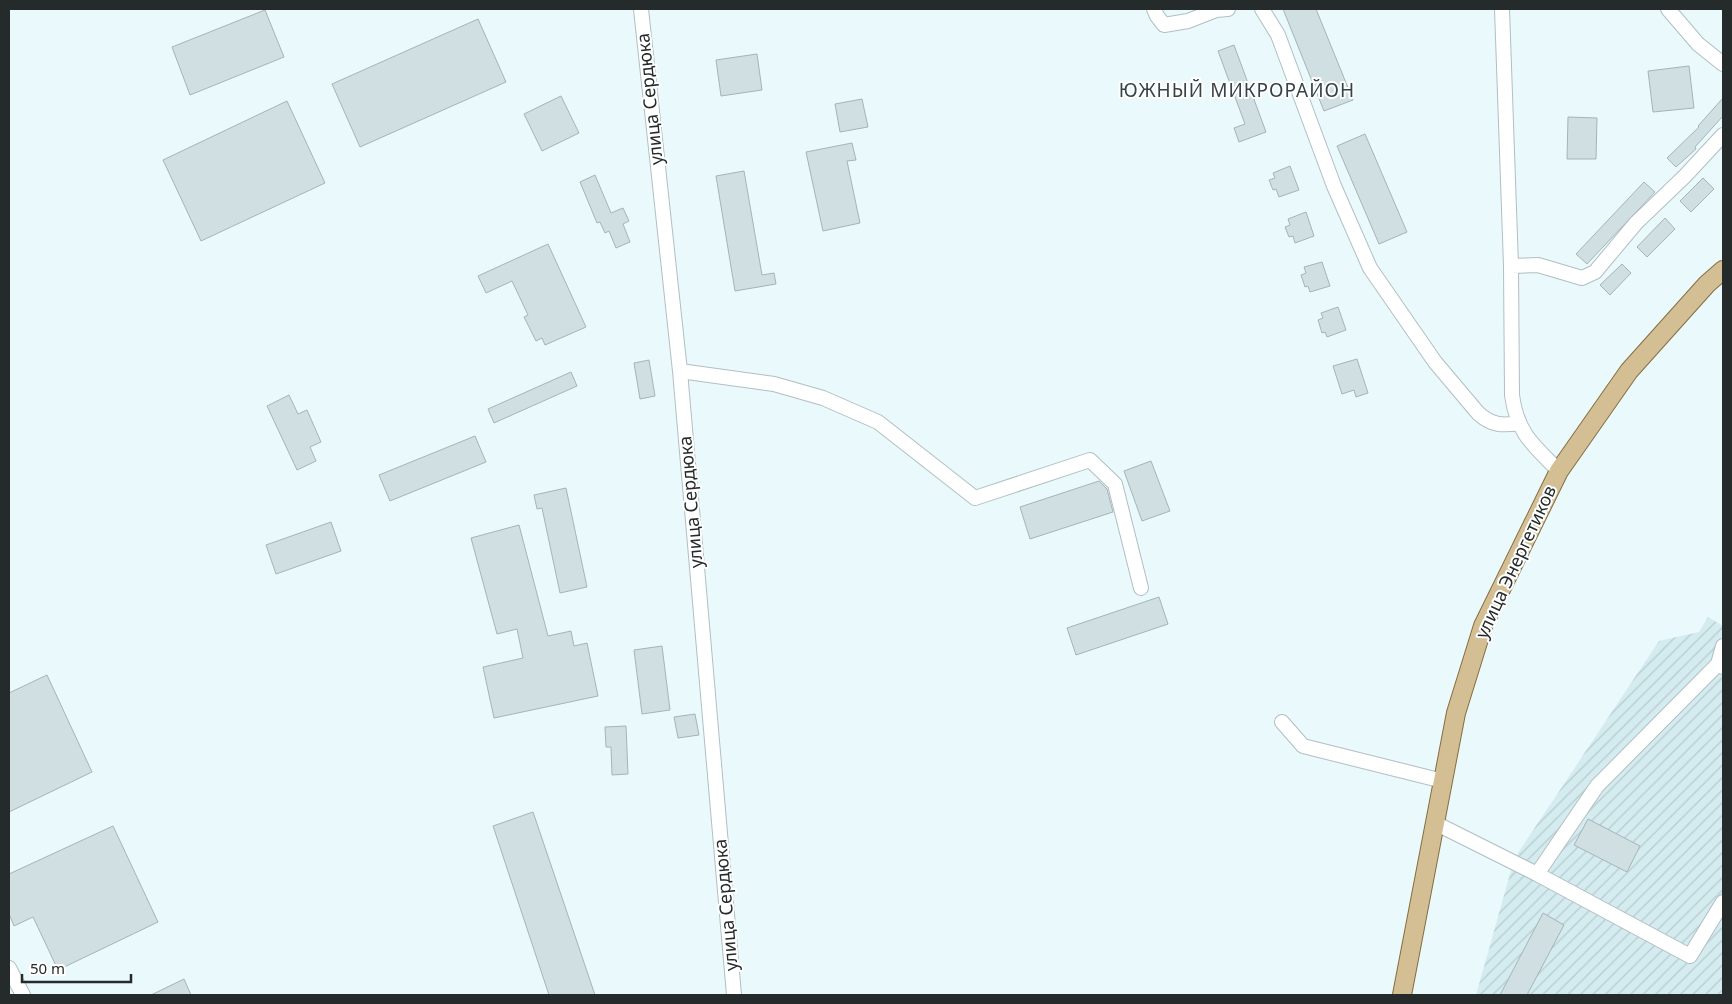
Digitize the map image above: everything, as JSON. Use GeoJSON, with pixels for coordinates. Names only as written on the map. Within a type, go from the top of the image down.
{"type":"FeatureCollection","features":[{"type":"Feature","properties":{"kind":"main road","name":"улица Энергетиков"},"geometry":{"type":"LineString","coordinates":[[1402,995],[1456,713],[1483,626],[1559,471],[1629,372],[1707,284],[1723,270]]}},
{"type":"Feature","properties":{"kind":"street","name":"улица Сердюка"},"geometry":{"type":"LineString","coordinates":[[640,9],[680,371],[734,995]]}},
{"type":"Feature","properties":{"kind":"street"},"geometry":{"type":"LineString","coordinates":[[1154,9],[1164,24],[1188,21],[1216,10],[1228,9]]}},
{"type":"Feature","properties":{"kind":"street"},"geometry":{"type":"LineString","coordinates":[[1255,9],[1262,9],[1278,35],[1334,186],[1370,268],[1435,362],[1478,413],[1485,420],[1496,424],[1519,424]]}},
{"type":"Feature","properties":{"kind":"street"},"geometry":{"type":"LineString","coordinates":[[1502,9],[1511,266],[1512,395],[1514,410],[1527,439],[1559,471]]}},
{"type":"Feature","properties":{"kind":"street"},"geometry":{"type":"LineString","coordinates":[[1668,9],[1698,44],[1723,64]]}},
{"type":"Feature","properties":{"kind":"street"},"geometry":{"type":"LineString","coordinates":[[1511,266],[1538,265],[1582,278],[1595,272],[1636,223],[1685,176],[1723,135]]}},
{"type":"Feature","properties":{"kind":"street"},"geometry":{"type":"LineString","coordinates":[[680,371],[774,384],[832,402],[878,422],[975,498],[1090,460],[1114,484],[1141,588]]}},
{"type":"Feature","properties":{"kind":"street"},"geometry":{"type":"LineString","coordinates":[[1537,874],[1597,786],[1720,666],[1723,646]]}},
{"type":"Feature","properties":{"kind":"street"},"geometry":{"type":"LineString","coordinates":[[1282,722],[1303,746],[1443,781]]}},
{"type":"Feature","properties":{"kind":"street"},"geometry":{"type":"LineString","coordinates":[[1435,823],[1537,874],[1690,956],[1723,902]]}},
{"type":"Feature","properties":{"kind":"street"},"geometry":{"type":"LineString","coordinates":[[9,968],[23,995]]}},
{"type":"Feature","properties":{"kind":"shaded area"},"geometry":{"type":"Polygon","coordinates":[[[1708,617],[1723,626],[1723,995],[1476,995],[1510,874],[1518,853],[1659,641],[1699,632],[1708,617]]]}},
{"type":"Feature","properties":{"kind":"building"},"geometry":{"type":"Polygon","coordinates":[[[1283,9],[1316,9],[1353,100],[1324,111],[1283,9]]]}},
{"type":"Feature","properties":{"kind":"building"},"geometry":{"type":"Polygon","coordinates":[[[265,10],[284,57],[190,95],[172,47],[265,10]]]}},
{"type":"Feature","properties":{"kind":"building"},"geometry":{"type":"Polygon","coordinates":[[[478,19],[506,82],[360,147],[332,84],[478,19]]]}},
{"type":"Feature","properties":{"kind":"building"},"geometry":{"type":"Polygon","coordinates":[[[1234,45],[1266,132],[1239,142],[1234,128],[1245,124],[1218,51],[1234,45]]]}},
{"type":"Feature","properties":{"kind":"building"},"geometry":{"type":"Polygon","coordinates":[[[757,54],[762,90],[721,96],[716,60],[757,54]]]}},
{"type":"Feature","properties":{"kind":"building"},"geometry":{"type":"Polygon","coordinates":[[[1689,66],[1694,108],[1653,112],[1648,71],[1689,66]]]}},
{"type":"Feature","properties":{"kind":"building"},"geometry":{"type":"Polygon","coordinates":[[[561,96],[579,133],[542,151],[524,114],[561,96]]]}},
{"type":"Feature","properties":{"kind":"building"},"geometry":{"type":"Polygon","coordinates":[[[1723,98],[1723,116],[1695,147],[1696,149],[1676,167],[1667,158],[1699,127],[1723,98]]]}},
{"type":"Feature","properties":{"kind":"building"},"geometry":{"type":"Polygon","coordinates":[[[862,99],[868,127],[840,132],[835,104],[862,99]]]}},
{"type":"Feature","properties":{"kind":"building"},"geometry":{"type":"Polygon","coordinates":[[[287,101],[325,183],[201,241],[163,160],[287,101]]]}},
{"type":"Feature","properties":{"kind":"building"},"geometry":{"type":"Polygon","coordinates":[[[1568,117],[1597,118],[1596,159],[1567,159],[1568,117]]]}},
{"type":"Feature","properties":{"kind":"building"},"geometry":{"type":"Polygon","coordinates":[[[1365,134],[1407,232],[1379,244],[1337,146],[1365,134]]]}},
{"type":"Feature","properties":{"kind":"building"},"geometry":{"type":"Polygon","coordinates":[[[852,143],[856,160],[847,161],[860,223],[823,231],[806,152],[852,143]]]}},
{"type":"Feature","properties":{"kind":"building"},"geometry":{"type":"Polygon","coordinates":[[[1290,166],[1299,190],[1279,197],[1276,189],[1273,190],[1269,180],[1275,178],[1273,173],[1290,166]]]}},
{"type":"Feature","properties":{"kind":"building"},"geometry":{"type":"Polygon","coordinates":[[[744,171],[762,275],[774,273],[776,284],[735,291],[716,176],[744,171]]]}},
{"type":"Feature","properties":{"kind":"building"},"geometry":{"type":"Polygon","coordinates":[[[595,175],[611,213],[623,208],[629,221],[623,224],[630,242],[616,248],[609,231],[605,233],[600,222],[597,223],[580,182],[595,175]]]}},
{"type":"Feature","properties":{"kind":"building"},"geometry":{"type":"Polygon","coordinates":[[[1703,178],[1714,189],[1691,212],[1680,201],[1703,178]]]}},
{"type":"Feature","properties":{"kind":"building"},"geometry":{"type":"Polygon","coordinates":[[[1644,182],[1655,192],[1587,264],[1576,254],[1644,182]]]}},
{"type":"Feature","properties":{"kind":"building"},"geometry":{"type":"Polygon","coordinates":[[[1306,212],[1314,236],[1295,243],[1293,236],[1289,237],[1285,227],[1290,225],[1288,219],[1306,212]]]}},
{"type":"Feature","properties":{"kind":"building"},"geometry":{"type":"Polygon","coordinates":[[[1665,218],[1675,229],[1647,257],[1637,247],[1665,218]]]}},
{"type":"Feature","properties":{"kind":"building"},"geometry":{"type":"Polygon","coordinates":[[[548,244],[586,327],[545,345],[542,338],[536,341],[524,317],[528,315],[512,281],[486,293],[478,276],[548,244]]]}},
{"type":"Feature","properties":{"kind":"building"},"geometry":{"type":"Polygon","coordinates":[[[1322,262],[1330,286],[1310,292],[1308,286],[1305,287],[1301,275],[1306,273],[1304,267],[1322,262]]]}},
{"type":"Feature","properties":{"kind":"building"},"geometry":{"type":"Polygon","coordinates":[[[1622,264],[1631,273],[1610,295],[1600,285],[1622,264]]]}},
{"type":"Feature","properties":{"kind":"building"},"geometry":{"type":"Polygon","coordinates":[[[1338,307],[1346,330],[1327,337],[1325,332],[1322,333],[1318,320],[1323,318],[1321,313],[1338,307]]]}},
{"type":"Feature","properties":{"kind":"building"},"geometry":{"type":"Polygon","coordinates":[[[1357,359],[1368,393],[1356,397],[1354,390],[1342,394],[1333,366],[1357,359]]]}},
{"type":"Feature","properties":{"kind":"building"},"geometry":{"type":"Polygon","coordinates":[[[649,360],[655,396],[640,399],[634,363],[649,360]]]}},
{"type":"Feature","properties":{"kind":"building"},"geometry":{"type":"Polygon","coordinates":[[[571,372],[577,386],[494,423],[488,409],[571,372]]]}},
{"type":"Feature","properties":{"kind":"building"},"geometry":{"type":"Polygon","coordinates":[[[289,395],[298,414],[307,410],[321,442],[310,447],[316,461],[297,470],[267,406],[289,395]]]}},
{"type":"Feature","properties":{"kind":"building"},"geometry":{"type":"Polygon","coordinates":[[[475,436],[486,462],[390,501],[379,475],[475,436]]]}},
{"type":"Feature","properties":{"kind":"building"},"geometry":{"type":"Polygon","coordinates":[[[1151,461],[1170,511],[1142,521],[1124,471],[1151,461]]]}},
{"type":"Feature","properties":{"kind":"building"},"geometry":{"type":"Polygon","coordinates":[[[1099,481],[1107,489],[1113,512],[1030,539],[1020,507],[1099,481]]]}},
{"type":"Feature","properties":{"kind":"building"},"geometry":{"type":"Polygon","coordinates":[[[566,488],[587,587],[560,593],[542,508],[537,509],[534,495],[566,488]]]}},
{"type":"Feature","properties":{"kind":"building"},"geometry":{"type":"Polygon","coordinates":[[[331,522],[341,551],[276,574],[266,545],[331,522]]]}},
{"type":"Feature","properties":{"kind":"building"},"geometry":{"type":"Polygon","coordinates":[[[519,525],[548,636],[571,631],[574,646],[587,643],[598,696],[494,718],[483,667],[523,658],[517,629],[497,634],[471,538],[519,525]]]}},
{"type":"Feature","properties":{"kind":"building"},"geometry":{"type":"Polygon","coordinates":[[[1159,597],[1168,624],[1076,655],[1067,628],[1159,597]]]}},
{"type":"Feature","properties":{"kind":"building"},"geometry":{"type":"Polygon","coordinates":[[[662,646],[670,710],[642,714],[634,650],[662,646]]]}},
{"type":"Feature","properties":{"kind":"building"},"geometry":{"type":"Polygon","coordinates":[[[47,675],[92,772],[9,812],[9,693],[47,675]]]}},
{"type":"Feature","properties":{"kind":"building"},"geometry":{"type":"Polygon","coordinates":[[[695,714],[699,735],[678,738],[674,717],[695,714]]]}},
{"type":"Feature","properties":{"kind":"building"},"geometry":{"type":"Polygon","coordinates":[[[626,726],[628,774],[612,775],[611,747],[606,747],[605,727],[626,726]]]}},
{"type":"Feature","properties":{"kind":"building"},"geometry":{"type":"Polygon","coordinates":[[[533,812],[595,995],[549,995],[493,826],[533,812]]]}},
{"type":"Feature","properties":{"kind":"building"},"geometry":{"type":"Polygon","coordinates":[[[1588,819],[1640,846],[1627,872],[1574,845],[1588,819]]]}},
{"type":"Feature","properties":{"kind":"building"},"geometry":{"type":"Polygon","coordinates":[[[113,826],[158,922],[58,970],[33,917],[14,926],[9,914],[9,874],[113,826]]]}},
{"type":"Feature","properties":{"kind":"building"},"geometry":{"type":"Polygon","coordinates":[[[1543,913],[1564,925],[1527,995],[1500,995],[1543,913]]]}},
{"type":"Feature","properties":{"kind":"building"},"geometry":{"type":"Polygon","coordinates":[[[184,979],[191,995],[151,995],[184,979]]]}},
{"type":"Feature","properties":{"kind":"district","name":"ЮЖНЫЙ МИКРОРАЙОН"},"geometry":{"type":"Point","coordinates":[1237,90]}}]}
